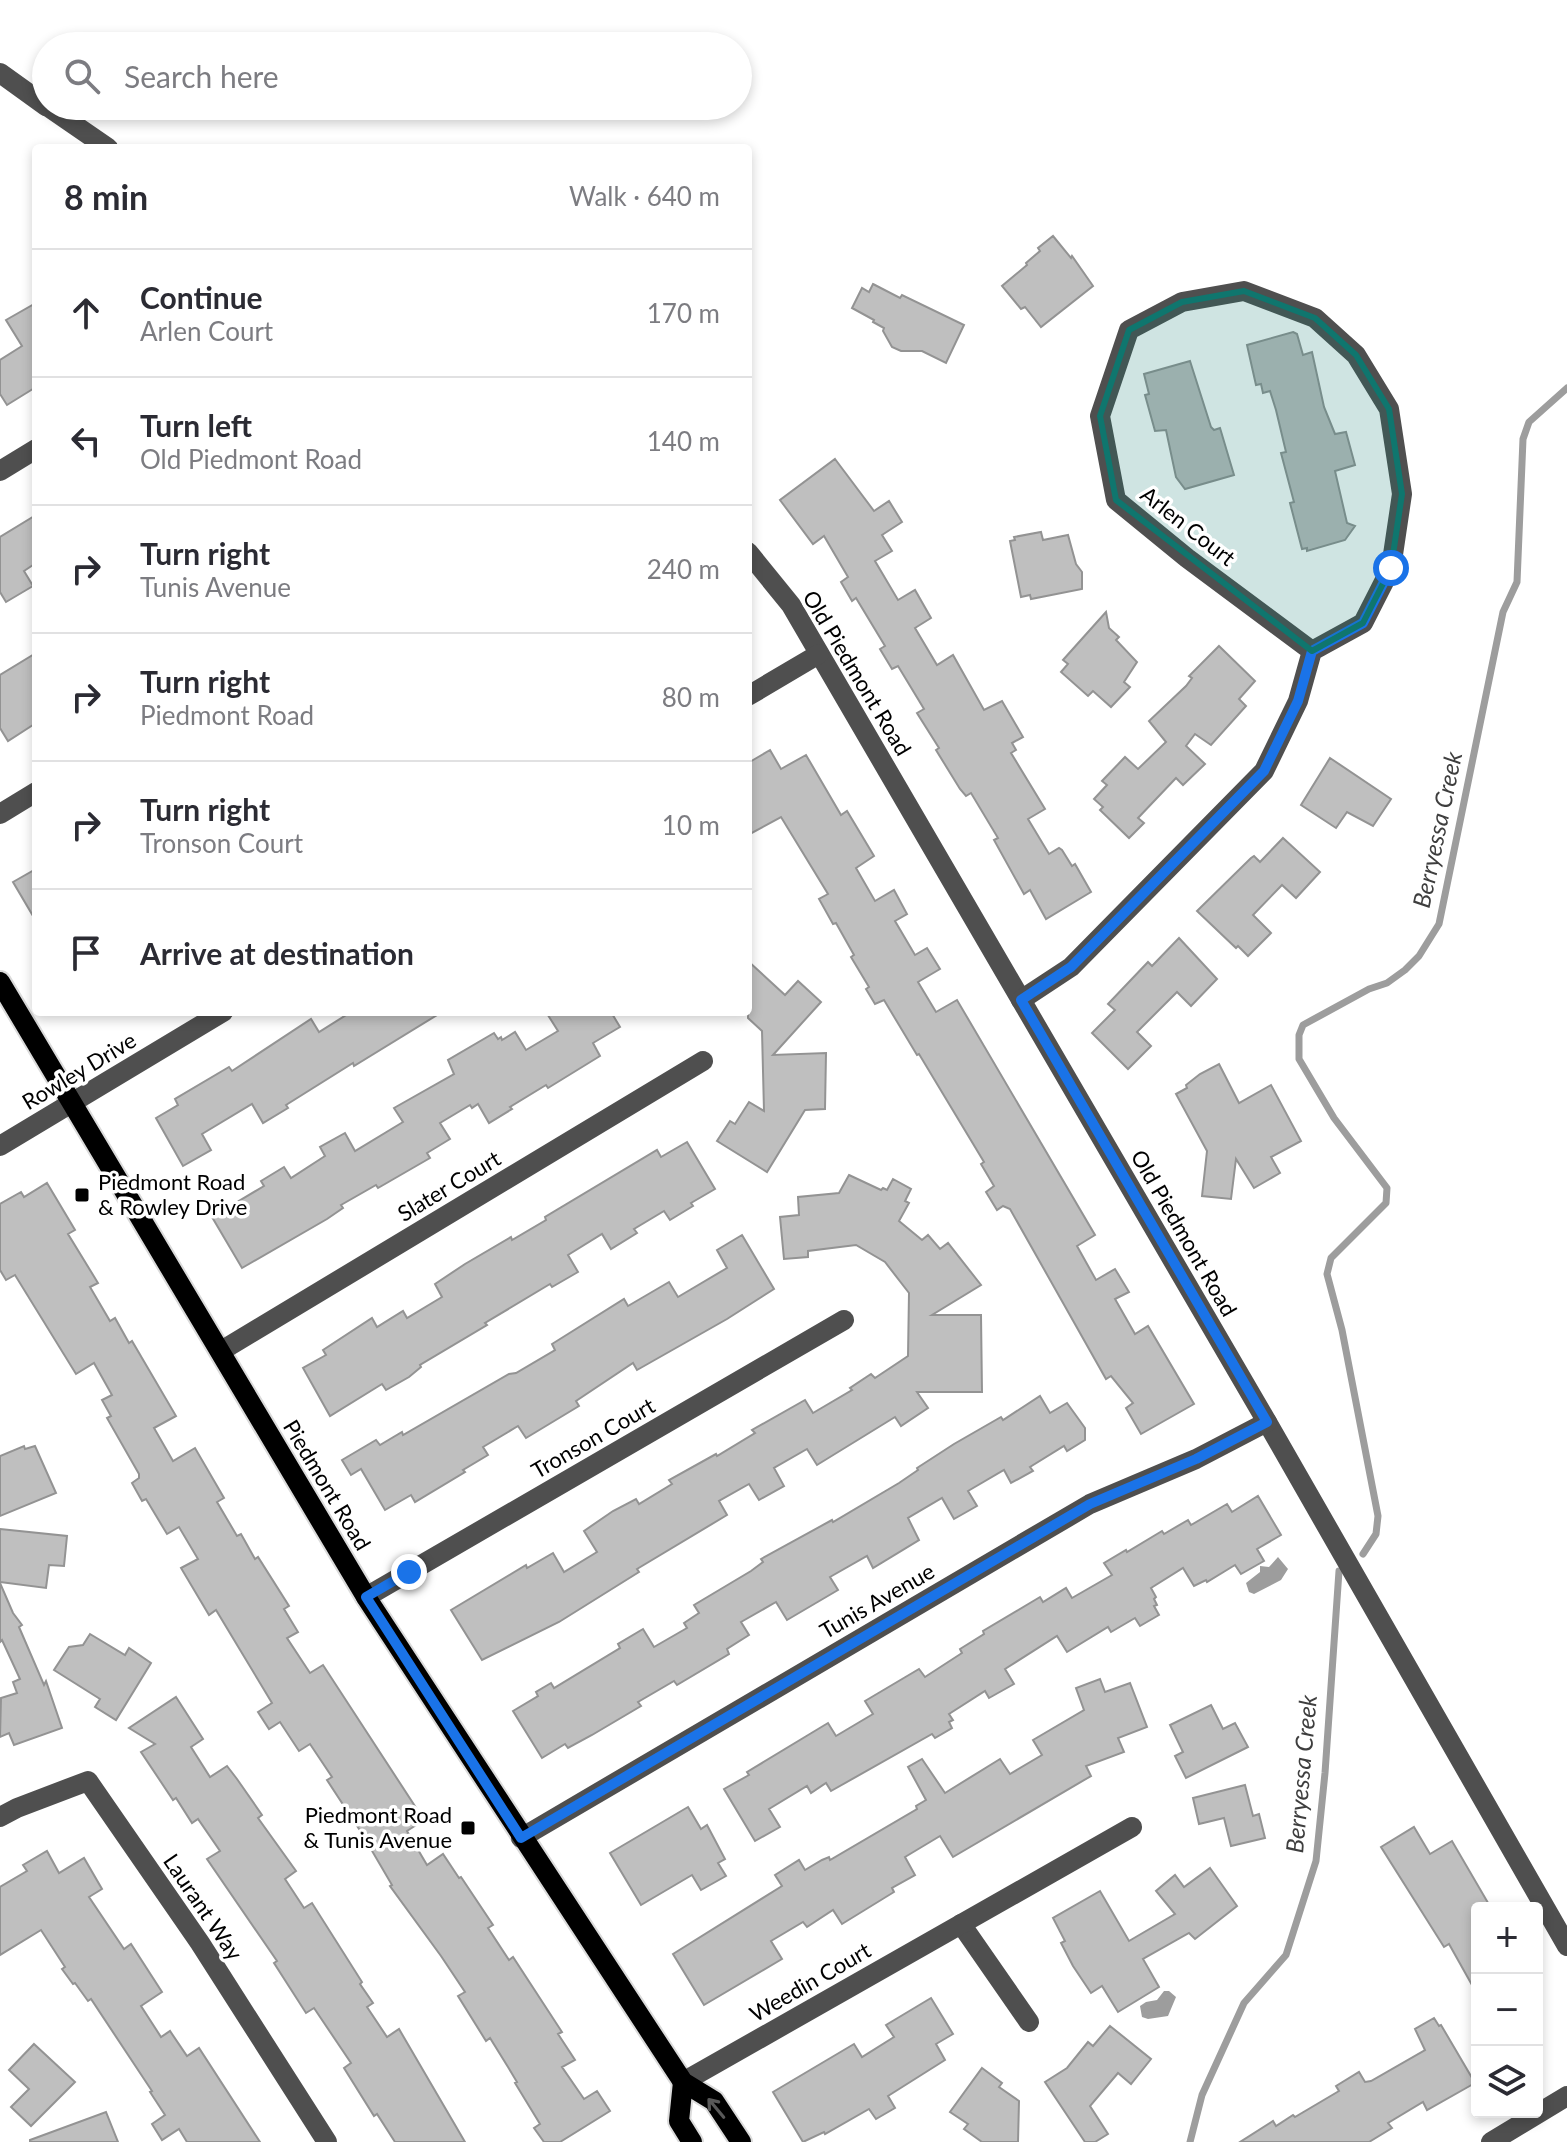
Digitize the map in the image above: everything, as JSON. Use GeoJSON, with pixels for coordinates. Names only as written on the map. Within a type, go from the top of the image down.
{"type":"FeatureCollection","features":[{"type":"Feature","properties":{"kind":"main road","name":"Piedmont Road"},"geometry":{"type":"LineString","coordinates":[[0,982],[366,1597],[683,2082],[714,2101],[741,2142]]}},
{"type":"Feature","properties":{"kind":"main road"},"geometry":{"type":"LineString","coordinates":[[683,2082],[679,2121],[692,2142]]}},
{"type":"Feature","properties":{"kind":"street"},"geometry":{"type":"LineString","coordinates":[[0,73],[32,96]]}},
{"type":"Feature","properties":{"kind":"street"},"geometry":{"type":"LineString","coordinates":[[67,120],[102,144]]}},
{"type":"Feature","properties":{"kind":"street","name":"Arlen Court"},"geometry":{"type":"LineString","coordinates":[[1244,291],[1315,318],[1356,355],[1389,409],[1402,494],[1391,568],[1363,623],[1312,651],[1187,558],[1116,500],[1100,416],[1129,330],[1182,302],[1244,291]]}},
{"type":"Feature","properties":{"kind":"street"},"geometry":{"type":"LineString","coordinates":[[0,471],[32,451]]}},
{"type":"Feature","properties":{"kind":"street","name":"Old Piedmont Road"},"geometry":{"type":"LineString","coordinates":[[752,557],[791,605],[1267,1422],[1567,1946]]}},
{"type":"Feature","properties":{"kind":"street"},"geometry":{"type":"LineString","coordinates":[[1021,1000],[1071,967],[1264,771],[1298,701],[1312,651]]}},
{"type":"Feature","properties":{"kind":"street"},"geometry":{"type":"LineString","coordinates":[[752,694],[819,654]]}},
{"type":"Feature","properties":{"kind":"street"},"geometry":{"type":"LineString","coordinates":[[0,814],[32,794]]}},
{"type":"Feature","properties":{"kind":"street","name":"Rowley Drive"},"geometry":{"type":"LineString","coordinates":[[0,1146],[216,1016]]}},
{"type":"Feature","properties":{"kind":"street","name":"Slater Court"},"geometry":{"type":"LineString","coordinates":[[221,1351],[703,1061]]}},
{"type":"Feature","properties":{"kind":"street","name":"Tronson Court"},"geometry":{"type":"LineString","coordinates":[[366,1597],[844,1320]]}},
{"type":"Feature","properties":{"kind":"street","name":"Tunis Avenue"},"geometry":{"type":"LineString","coordinates":[[521,1838],[1090,1504],[1196,1459],[1267,1422]]}},
{"type":"Feature","properties":{"kind":"street","name":"Laurant Way"},"geometry":{"type":"LineString","coordinates":[[0,1817],[88,1781],[200,1943],[327,2142]]}},
{"type":"Feature","properties":{"kind":"street","name":"Weedin Court"},"geometry":{"type":"LineString","coordinates":[[683,2082],[1132,1827]]}},
{"type":"Feature","properties":{"kind":"street"},"geometry":{"type":"LineString","coordinates":[[961,1924],[1029,2022]]}},
{"type":"Feature","properties":{"kind":"street"},"geometry":{"type":"LineString","coordinates":[[1491,2142],[1567,2096]]}},
{"type":"Feature","properties":{"kind":"highlighted area"},"geometry":{"type":"Polygon","coordinates":[[[1244,291],[1315,318],[1356,355],[1389,409],[1402,494],[1391,568],[1363,623],[1312,651],[1116,500],[1100,416],[1129,330],[1182,302],[1244,291]]]}},
{"type":"Feature","properties":{"kind":"shaded area"},"geometry":{"type":"Polygon","coordinates":[[[1278,1557],[1288,1569],[1281,1580],[1254,1594],[1249,1592],[1246,1583],[1260,1572],[1260,1566],[1269,1567],[1278,1557]]]}},
{"type":"Feature","properties":{"kind":"shaded area"},"geometry":{"type":"Polygon","coordinates":[[[1164,1991],[1176,1997],[1168,2016],[1142,2017],[1140,2006],[1157,2000],[1164,1991]]]}},
{"type":"Feature","properties":{"kind":"building"},"geometry":{"type":"Polygon","coordinates":[[[1053,236],[1093,286],[1041,327],[1002,286],[1027,265],[1040,251],[1038,248],[1053,236]]]}},
{"type":"Feature","properties":{"kind":"building"},"geometry":{"type":"Polygon","coordinates":[[[873,284],[964,325],[946,363],[922,351],[901,351],[892,347],[884,328],[852,308],[862,288],[869,292],[873,284]]]}},
{"type":"Feature","properties":{"kind":"building"},"geometry":{"type":"Polygon","coordinates":[[[32,305],[32,389],[7,405],[0,394],[0,360],[22,346],[6,320],[32,305]]]}},
{"type":"Feature","properties":{"kind":"building"},"geometry":{"type":"Polygon","coordinates":[[[1293,332],[1297,334],[1303,355],[1312,352],[1324,407],[1335,434],[1346,432],[1355,465],[1335,471],[1347,523],[1355,526],[1345,540],[1307,551],[1307,548],[1302,549],[1290,503],[1294,502],[1281,453],[1286,452],[1276,410],[1270,391],[1263,393],[1261,384],[1256,385],[1247,345],[1293,332]]]}},
{"type":"Feature","properties":{"kind":"building"},"geometry":{"type":"Polygon","coordinates":[[[1190,361],[1211,427],[1214,430],[1220,428],[1234,475],[1185,489],[1176,477],[1166,430],[1155,431],[1145,395],[1149,394],[1144,374],[1190,361]]]}},
{"type":"Feature","properties":{"kind":"building"},"geometry":{"type":"Polygon","coordinates":[[[835,459],[874,511],[889,501],[902,522],[882,535],[892,551],[875,561],[898,600],[915,590],[931,618],[915,628],[937,665],[953,655],[984,710],[1002,701],[1023,737],[1012,743],[1016,750],[1011,753],[1045,809],[1028,819],[1049,854],[1059,848],[1062,850],[1072,866],[1075,864],[1091,892],[1046,919],[1030,890],[1024,894],[994,840],[998,838],[971,793],[966,796],[960,789],[936,750],[939,748],[917,713],[924,709],[898,666],[892,669],[880,649],[885,646],[856,598],[852,601],[841,582],[848,577],[824,536],[813,544],[780,500],[835,459]]]}},
{"type":"Feature","properties":{"kind":"building"},"geometry":{"type":"Polygon","coordinates":[[[32,517],[32,566],[24,571],[32,587],[6,602],[0,592],[0,537],[32,517]]]}},
{"type":"Feature","properties":{"kind":"building"},"geometry":{"type":"Polygon","coordinates":[[[1041,532],[1043,540],[1068,535],[1076,564],[1082,572],[1082,589],[1031,599],[1030,595],[1021,597],[1010,541],[1015,540],[1014,537],[1041,532]]]}},
{"type":"Feature","properties":{"kind":"building"},"geometry":{"type":"Polygon","coordinates":[[[1106,612],[1109,628],[1119,637],[1116,640],[1137,662],[1124,682],[1130,687],[1111,707],[1093,691],[1088,696],[1061,672],[1068,664],[1063,660],[1106,612]]]}},
{"type":"Feature","properties":{"kind":"building"},"geometry":{"type":"Polygon","coordinates":[[[1219,646],[1255,681],[1239,699],[1246,706],[1211,745],[1195,734],[1186,746],[1205,764],[1183,785],[1176,778],[1138,818],[1144,823],[1129,838],[1100,810],[1103,807],[1094,799],[1107,785],[1102,781],[1125,757],[1138,769],[1166,742],[1149,721],[1186,686],[1192,678],[1189,676],[1219,646]]]}},
{"type":"Feature","properties":{"kind":"building"},"geometry":{"type":"Polygon","coordinates":[[[32,655],[32,726],[8,741],[0,728],[0,675],[32,655]]]}},
{"type":"Feature","properties":{"kind":"building"},"geometry":{"type":"Polygon","coordinates":[[[770,750],[781,769],[806,755],[841,815],[847,811],[874,856],[856,868],[875,901],[894,890],[907,914],[895,921],[915,955],[927,948],[940,969],[918,982],[936,1012],[957,1000],[1095,1235],[1077,1246],[1096,1280],[1115,1269],[1129,1292],[1115,1299],[1135,1334],[1148,1326],[1194,1404],[1141,1434],[1126,1408],[1133,1403],[1111,1376],[1106,1379],[1010,1209],[1003,1206],[997,1210],[986,1192],[994,1186],[981,1164],[984,1162],[919,1054],[884,1000],[875,1004],[866,989],[869,987],[851,957],[854,955],[819,899],[828,894],[781,817],[752,833],[752,761],[770,750]]]}},
{"type":"Feature","properties":{"kind":"building"},"geometry":{"type":"Polygon","coordinates":[[[1330,758],[1391,799],[1373,826],[1347,812],[1336,828],[1301,805],[1330,758]]]}},
{"type":"Feature","properties":{"kind":"building"},"geometry":{"type":"Polygon","coordinates":[[[1283,838],[1320,872],[1296,898],[1282,885],[1253,915],[1271,933],[1248,956],[1197,911],[1251,858],[1254,856],[1260,862],[1283,838]]]}},
{"type":"Feature","properties":{"kind":"building"},"geometry":{"type":"Polygon","coordinates":[[[32,871],[32,914],[13,882],[32,871]]]}},
{"type":"Feature","properties":{"kind":"building"},"geometry":{"type":"Polygon","coordinates":[[[1179,938],[1217,979],[1191,1006],[1177,992],[1137,1032],[1151,1046],[1128,1069],[1092,1033],[1115,1010],[1108,1004],[1148,962],[1152,966],[1179,938]]]}},
{"type":"Feature","properties":{"kind":"building"},"geometry":{"type":"Polygon","coordinates":[[[752,965],[785,995],[798,981],[821,1002],[773,1055],[826,1053],[825,1109],[805,1110],[767,1172],[717,1141],[730,1121],[735,1124],[749,1102],[764,1111],[762,1031],[748,1018],[752,1016],[752,965]]]}},
{"type":"Feature","properties":{"kind":"building"},"geometry":{"type":"Polygon","coordinates":[[[345,1016],[435,1016],[354,1066],[353,1063],[263,1123],[252,1104],[202,1134],[211,1150],[183,1166],[156,1118],[178,1105],[175,1099],[229,1067],[232,1071],[311,1019],[319,1032],[345,1016]]]}},
{"type":"Feature","properties":{"kind":"building"},"geometry":{"type":"Polygon","coordinates":[[[549,1016],[613,1016],[620,1027],[593,1043],[600,1056],[548,1088],[546,1085],[489,1123],[478,1104],[472,1108],[470,1105],[440,1123],[450,1139],[427,1153],[430,1158],[341,1205],[343,1208],[327,1219],[242,1268],[212,1217],[264,1186],[261,1181],[284,1167],[291,1178],[325,1156],[320,1147],[345,1133],[355,1151],[403,1122],[394,1108],[454,1074],[448,1060],[494,1033],[502,1040],[515,1032],[526,1050],[558,1031],[549,1016]]]}},
{"type":"Feature","properties":{"kind":"building"},"geometry":{"type":"Polygon","coordinates":[[[1219,1064],[1239,1103],[1271,1085],[1301,1141],[1271,1157],[1280,1173],[1254,1188],[1236,1159],[1231,1199],[1202,1196],[1207,1151],[1176,1094],[1187,1088],[1186,1085],[1200,1074],[1219,1064]]]}},
{"type":"Feature","properties":{"kind":"building"},"geometry":{"type":"Polygon","coordinates":[[[687,1142],[715,1189],[691,1203],[693,1206],[670,1220],[664,1211],[634,1229],[637,1233],[611,1249],[602,1234],[568,1255],[578,1272],[552,1287],[550,1284],[485,1323],[487,1325],[420,1365],[409,1377],[386,1390],[382,1384],[330,1416],[303,1368],[326,1355],[323,1350],[372,1318],[377,1327],[403,1311],[407,1318],[442,1297],[435,1284],[465,1264],[546,1220],[545,1217],[657,1150],[661,1157],[687,1142]]]}},
{"type":"Feature","properties":{"kind":"building"},"geometry":{"type":"Polygon","coordinates":[[[849,1175],[881,1190],[887,1190],[893,1179],[911,1189],[905,1201],[909,1203],[899,1221],[922,1240],[928,1235],[940,1249],[948,1243],[981,1285],[932,1315],[981,1315],[982,1392],[917,1392],[928,1408],[901,1426],[895,1417],[817,1465],[807,1449],[774,1468],[784,1486],[759,1500],[749,1484],[719,1501],[727,1515],[637,1569],[639,1572],[559,1622],[482,1660],[451,1610],[526,1565],[527,1568],[553,1553],[564,1572],[597,1552],[584,1531],[613,1511],[636,1499],[639,1504],[672,1484],[669,1480],[717,1456],[755,1433],[752,1430],[805,1400],[813,1413],[852,1390],[850,1388],[871,1374],[875,1378],[908,1356],[909,1293],[885,1262],[856,1245],[808,1251],[808,1257],[784,1259],[780,1217],[799,1215],[798,1197],[839,1193],[849,1175]]]}},
{"type":"Feature","properties":{"kind":"building"},"geometry":{"type":"Polygon","coordinates":[[[47,1183],[75,1230],[68,1234],[98,1283],[90,1287],[110,1321],[115,1318],[129,1343],[132,1341],[176,1416],[154,1428],[173,1461],[195,1448],[224,1498],[217,1502],[237,1536],[241,1534],[289,1606],[284,1609],[298,1632],[287,1638],[310,1673],[323,1665],[424,1820],[407,1831],[427,1865],[443,1854],[461,1877],[493,1925],[488,1928],[509,1960],[513,1957],[562,2032],[558,2034],[575,2060],[562,2067],[584,2099],[597,2091],[610,2111],[560,2142],[544,2142],[534,2128],[540,2124],[517,2082],[490,2038],[486,2041],[458,1996],[465,1992],[390,1886],[361,1832],[327,1780],[332,1777],[310,1744],[299,1751],[280,1722],[269,1729],[258,1712],[272,1703],[216,1610],[209,1615],[181,1568],[198,1559],[179,1527],[167,1534],[146,1499],[142,1501],[132,1483],[139,1478],[139,1474],[107,1418],[111,1416],[102,1400],[112,1395],[94,1363],[76,1374],[15,1275],[6,1280],[0,1270],[0,1204],[21,1192],[24,1197],[47,1183]]]}},
{"type":"Feature","properties":{"kind":"building"},"geometry":{"type":"Polygon","coordinates":[[[742,1235],[774,1289],[637,1370],[633,1363],[576,1401],[579,1406],[526,1438],[518,1426],[483,1447],[488,1455],[463,1470],[465,1472],[415,1502],[411,1495],[385,1510],[361,1469],[351,1475],[342,1460],[376,1440],[380,1445],[402,1432],[403,1435],[509,1374],[516,1373],[555,1350],[552,1344],[624,1299],[628,1306],[669,1282],[678,1297],[727,1268],[717,1250],[742,1235]]]}},
{"type":"Feature","properties":{"kind":"building"},"geometry":{"type":"Polygon","coordinates":[[[1040,1396],[1050,1413],[1067,1403],[1085,1428],[1085,1440],[1067,1451],[1064,1446],[1030,1467],[1033,1471],[1011,1483],[1004,1470],[968,1491],[977,1506],[954,1519],[942,1498],[908,1518],[919,1540],[873,1568],[867,1556],[830,1577],[838,1590],[787,1620],[776,1602],[741,1622],[749,1635],[727,1649],[729,1654],[677,1685],[674,1681],[638,1702],[641,1706],[592,1735],[568,1748],[565,1744],[542,1758],[513,1711],[538,1696],[536,1692],[551,1683],[554,1688],[620,1648],[618,1644],[643,1629],[654,1647],[687,1628],[684,1623],[699,1613],[694,1605],[751,1571],[763,1562],[761,1559],[833,1522],[899,1483],[954,1444],[1001,1417],[1003,1420],[1040,1396]]]}},
{"type":"Feature","properties":{"kind":"building"},"geometry":{"type":"Polygon","coordinates":[[[24,1446],[25,1449],[35,1446],[56,1493],[0,1516],[0,1456],[24,1446]]]}},
{"type":"Feature","properties":{"kind":"building"},"geometry":{"type":"Polygon","coordinates":[[[1258,1496],[1281,1535],[1257,1549],[1264,1561],[1241,1574],[1235,1565],[1194,1586],[1183,1568],[1151,1588],[1159,1615],[1140,1626],[1135,1618],[1111,1632],[1108,1627],[1067,1652],[1057,1636],[1005,1669],[1014,1684],[989,1698],[985,1691],[949,1714],[953,1720],[949,1722],[952,1728],[935,1738],[932,1734],[831,1791],[826,1783],[811,1793],[807,1786],[769,1809],[780,1827],[755,1841],[724,1789],[749,1775],[747,1772],[828,1723],[836,1736],[873,1714],[865,1701],[919,1669],[925,1677],[962,1653],[960,1649],[984,1634],[983,1631],[1040,1597],[1043,1602],[1066,1588],[1072,1598],[1112,1575],[1104,1563],[1126,1550],[1188,1520],[1191,1525],[1227,1504],[1232,1512],[1258,1496]]]}},
{"type":"Feature","properties":{"kind":"building"},"geometry":{"type":"Polygon","coordinates":[[[0,1529],[67,1536],[64,1566],[49,1565],[46,1588],[0,1582],[0,1529]]]}},
{"type":"Feature","properties":{"kind":"building"},"geometry":{"type":"Polygon","coordinates":[[[0,1583],[13,1613],[22,1625],[19,1627],[44,1685],[46,1681],[62,1728],[14,1745],[9,1733],[0,1737],[1,1698],[17,1693],[13,1682],[20,1679],[2,1640],[0,1642],[0,1583]]]}},
{"type":"Feature","properties":{"kind":"building"},"geometry":{"type":"Polygon","coordinates":[[[90,1634],[125,1655],[129,1648],[151,1663],[116,1720],[95,1707],[100,1699],[54,1670],[69,1647],[83,1645],[90,1634]]]}},
{"type":"Feature","properties":{"kind":"building"},"geometry":{"type":"Polygon","coordinates":[[[1100,1679],[1105,1692],[1130,1683],[1147,1727],[1118,1738],[1124,1752],[1086,1766],[1091,1776],[953,1857],[940,1836],[905,1857],[915,1875],[892,1888],[894,1892],[842,1924],[833,1910],[807,1927],[803,1922],[771,1941],[782,1959],[704,2005],[673,1954],[782,1886],[775,1875],[799,1860],[805,1870],[829,1857],[830,1860],[917,1809],[916,1806],[926,1800],[908,1767],[922,1759],[945,1793],[1000,1759],[1010,1774],[1042,1755],[1033,1740],[1084,1710],[1076,1688],[1100,1679]]]}},
{"type":"Feature","properties":{"kind":"building"},"geometry":{"type":"Polygon","coordinates":[[[176,1697],[203,1739],[191,1747],[210,1777],[227,1766],[237,1779],[262,1815],[258,1818],[296,1871],[285,1879],[304,1908],[312,1903],[362,1982],[360,1984],[373,2003],[367,2007],[387,2037],[399,2029],[465,2142],[395,2142],[377,2114],[374,2116],[344,2068],[351,2063],[314,2008],[306,2013],[274,1963],[277,1961],[207,1859],[220,1851],[198,1819],[192,1823],[176,1798],[173,1800],[141,1752],[155,1744],[129,1728],[176,1697]]]}},
{"type":"Feature","properties":{"kind":"building"},"geometry":{"type":"Polygon","coordinates":[[[1211,1705],[1223,1729],[1235,1723],[1248,1747],[1186,1778],[1175,1756],[1183,1752],[1170,1725],[1211,1705]]]}},
{"type":"Feature","properties":{"kind":"building"},"geometry":{"type":"Polygon","coordinates":[[[1245,1785],[1253,1816],[1259,1814],[1265,1838],[1231,1846],[1224,1818],[1199,1824],[1193,1798],[1245,1785]]]}},
{"type":"Feature","properties":{"kind":"building"},"geometry":{"type":"Polygon","coordinates":[[[688,1807],[701,1829],[707,1825],[725,1859],[718,1863],[726,1876],[701,1890],[692,1875],[641,1905],[610,1853],[688,1807]]]}},
{"type":"Feature","properties":{"kind":"building"},"geometry":{"type":"Polygon","coordinates":[[[1414,1827],[1430,1854],[1452,1841],[1488,1902],[1471,1902],[1471,1983],[1449,1944],[1444,1947],[1381,1847],[1414,1827]]]}},
{"type":"Feature","properties":{"kind":"building"},"geometry":{"type":"Polygon","coordinates":[[[47,1851],[59,1873],[84,1858],[102,1889],[89,1897],[124,1949],[131,1944],[162,1992],[141,2006],[161,2037],[170,2031],[187,2056],[199,2048],[260,2142],[187,2142],[179,2129],[162,2140],[152,2124],[165,2115],[152,2091],[91,1999],[88,2001],[62,1969],[65,1967],[41,1930],[0,1955],[0,1887],[27,1871],[23,1865],[47,1851]]]}},
{"type":"Feature","properties":{"kind":"building"},"geometry":{"type":"Polygon","coordinates":[[[1210,1868],[1237,1906],[1195,1939],[1189,1933],[1143,1959],[1159,1987],[1118,2012],[1102,1986],[1091,1993],[1061,1943],[1065,1941],[1053,1918],[1100,1891],[1129,1941],[1175,1914],[1156,1891],[1175,1875],[1184,1887],[1210,1868]]]}},
{"type":"Feature","properties":{"kind":"building"},"geometry":{"type":"Polygon","coordinates":[[[931,1998],[953,2034],[936,2044],[945,2060],[888,2096],[895,2108],[876,2119],[869,2109],[825,2134],[803,2142],[773,2092],[854,2044],[862,2057],[894,2037],[886,2025],[931,1998]]]}},
{"type":"Feature","properties":{"kind":"building"},"geometry":{"type":"Polygon","coordinates":[[[1434,2018],[1441,2025],[1471,2076],[1471,2085],[1427,2110],[1423,2102],[1388,2123],[1392,2128],[1369,2142],[1240,2142],[1273,2121],[1276,2126],[1293,2115],[1295,2117],[1339,2091],[1336,2086],[1359,2072],[1365,2082],[1371,2081],[1425,2050],[1415,2029],[1434,2018]]]}},
{"type":"Feature","properties":{"kind":"building"},"geometry":{"type":"Polygon","coordinates":[[[1110,2026],[1151,2059],[1131,2084],[1118,2073],[1090,2106],[1108,2134],[1095,2142],[1085,2142],[1045,2082],[1067,2068],[1088,2042],[1093,2046],[1110,2026]]]}},
{"type":"Feature","properties":{"kind":"building"},"geometry":{"type":"Polygon","coordinates":[[[34,2044],[75,2082],[31,2126],[11,2107],[29,2089],[9,2070],[34,2044]]]}},
{"type":"Feature","properties":{"kind":"building"},"geometry":{"type":"Polygon","coordinates":[[[982,2068],[1002,2083],[999,2087],[1019,2101],[1018,2142],[982,2142],[964,2129],[968,2124],[950,2112],[982,2068]]]}},
{"type":"Feature","properties":{"kind":"building"},"geometry":{"type":"Polygon","coordinates":[[[106,2112],[118,2142],[30,2142],[30,2140],[106,2112]]]}},
{"type":"Feature","properties":{"kind":"waterway","name":"Berryessa Creek"},"geometry":{"type":"LineString","coordinates":[[1363,1554],[1376,1534],[1378,1516],[1342,1330],[1327,1274],[1331,1258],[1386,1203],[1387,1188],[1334,1118],[1299,1059],[1299,1035],[1303,1025],[1369,989],[1387,983],[1405,970],[1419,956],[1439,924],[1503,612],[1517,582],[1523,439],[1529,422],[1567,388]]}},
{"type":"Feature","properties":{"kind":"waterway","name":"Berryessa Creek"},"geometry":{"type":"LineString","coordinates":[[1190,2142],[1202,2095],[1244,2003],[1286,1955],[1316,1861],[1339,1571]]}},
{"type":"Feature","properties":{"kind":"place","name":"Piedmont Road & Rowley Drive"},"geometry":{"type":"Point","coordinates":[82,1195]}},
{"type":"Feature","properties":{"kind":"place","name":"Piedmont Road & Tunis Avenue"},"geometry":{"type":"Point","coordinates":[468,1828]}},
{"type":"Feature","properties":{"kind":"route"},"geometry":{"type":"LineString","coordinates":[[409,1572],[366,1597],[521,1838],[1090,1504],[1196,1459],[1267,1422],[1021,1000],[1071,967],[1264,771],[1298,701],[1312,651],[1363,623],[1391,568]]}}]}
